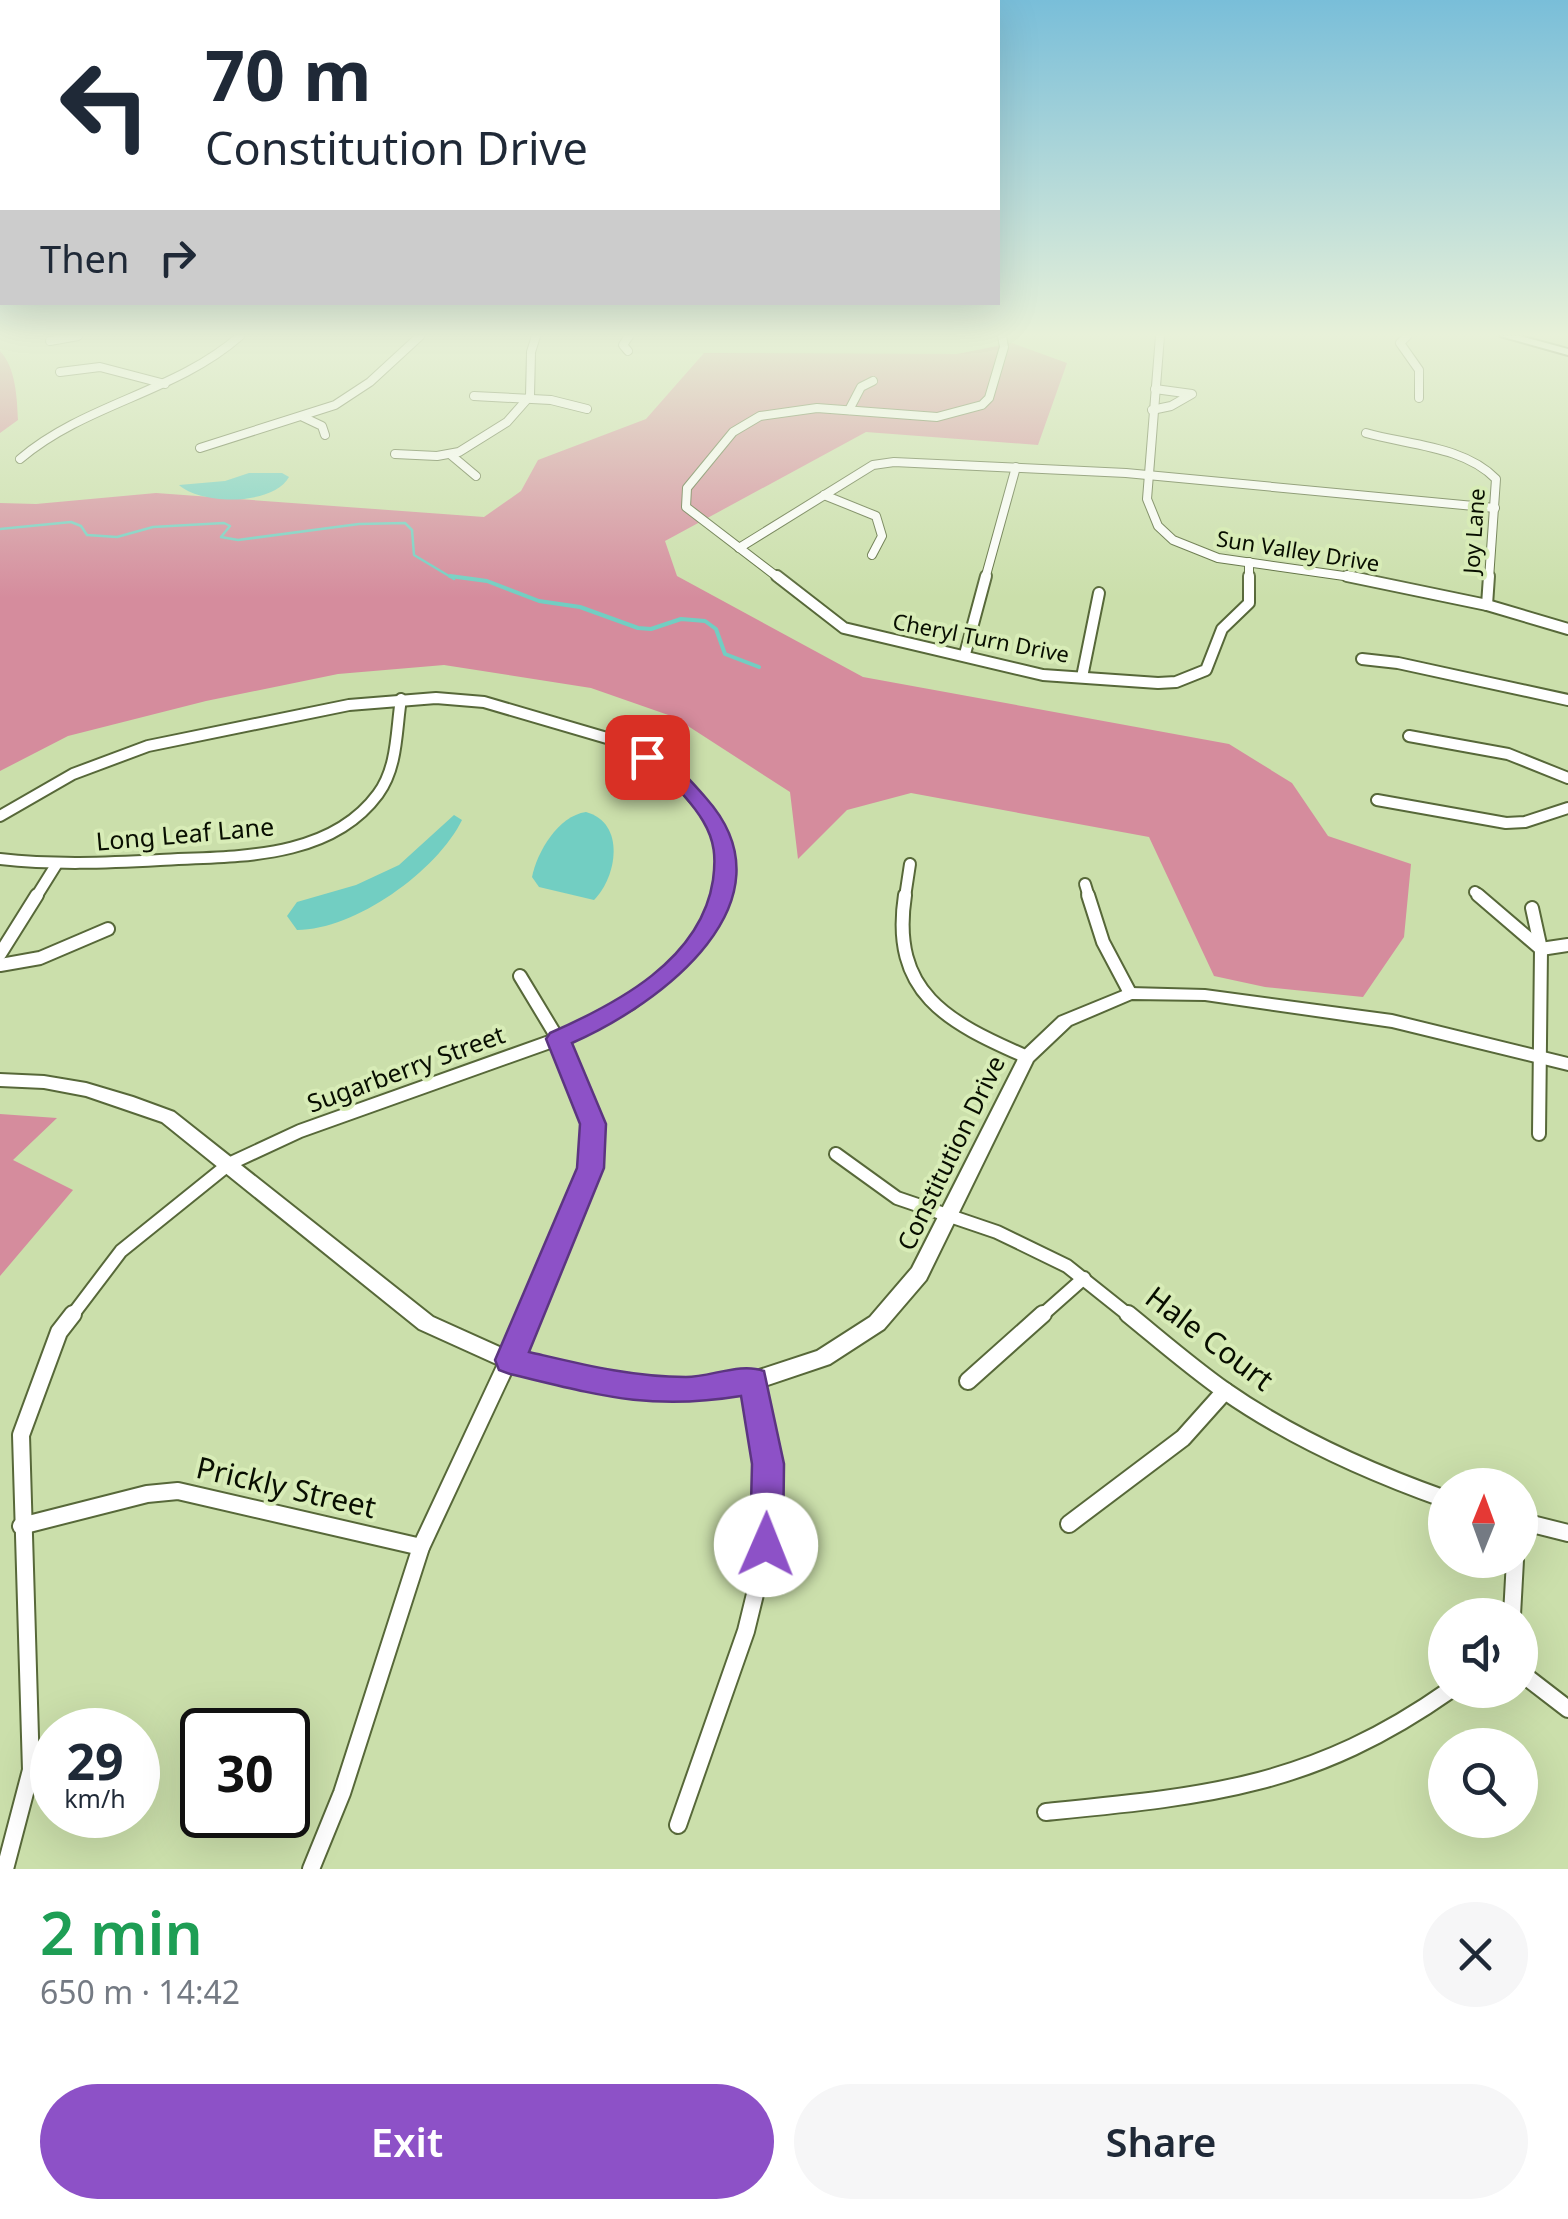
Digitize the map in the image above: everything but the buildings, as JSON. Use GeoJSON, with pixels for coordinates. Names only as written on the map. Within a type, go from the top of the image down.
{"type":"FeatureCollection","features":[{"type":"Feature","properties":{"kind":"street"},"geometry":{"type":"LineString","coordinates":[[20,459],[37,442],[68,423]]}},
{"type":"Feature","properties":{"kind":"street"},"geometry":{"type":"LineString","coordinates":[[200,448],[277,423]]}},
{"type":"Feature","properties":{"kind":"street"},"geometry":{"type":"LineString","coordinates":[[316,423],[326,435]]}},
{"type":"Feature","properties":{"kind":"street"},"geometry":{"type":"LineString","coordinates":[[395,454],[451,455],[505,423]]}},
{"type":"Feature","properties":{"kind":"street","name":"Cheryl Turn Drive"},"geometry":{"type":"LineString","coordinates":[[746,423],[733,432],[687,488],[683,501],[716,532],[844,628],[883,640],[965,654],[1005,668],[1082,678],[1176,682],[1206,670],[1212,663],[1222,628],[1248,603],[1249,562]]}},
{"type":"Feature","properties":{"kind":"street","name":"Sun Valley Drive"},"geometry":{"type":"LineString","coordinates":[[1151,423],[1148,499],[1164,533],[1204,553],[1372,580],[1568,628]]}},
{"type":"Feature","properties":{"kind":"street","name":"Joy Lane"},"geometry":{"type":"LineString","coordinates":[[1366,433],[1480,464],[1496,479],[1486,605]]}},
{"type":"Feature","properties":{"kind":"street"},"geometry":{"type":"LineString","coordinates":[[451,455],[476,476]]}},
{"type":"Feature","properties":{"kind":"street"},"geometry":{"type":"LineString","coordinates":[[739,548],[873,465],[894,462],[1148,475],[1494,508]]}},
{"type":"Feature","properties":{"kind":"street"},"geometry":{"type":"LineString","coordinates":[[965,654],[1016,467]]}},
{"type":"Feature","properties":{"kind":"street"},"geometry":{"type":"LineString","coordinates":[[824,494],[876,516],[882,536],[872,555]]}},
{"type":"Feature","properties":{"kind":"street"},"geometry":{"type":"LineString","coordinates":[[1082,678],[1099,593]]}},
{"type":"Feature","properties":{"kind":"street"},"geometry":{"type":"LineString","coordinates":[[1362,659],[1398,663],[1568,700]]}},
{"type":"Feature","properties":{"kind":"street","name":"Sugarberry Street"},"geometry":{"type":"LineString","coordinates":[[0,816],[72,774],[148,746],[349,705],[401,699],[484,702],[624,743],[670,771],[712,818],[728,854],[722,895],[702,935],[682,962],[631,1003],[558,1039],[300,1130],[230,1164],[121,1250],[59,1332],[21,1435],[31,1770],[5,1869]]}},
{"type":"Feature","properties":{"kind":"street","name":"Long Leaf Lane"},"geometry":{"type":"LineString","coordinates":[[0,858],[56,865],[259,854],[326,834],[364,810],[386,782],[401,699]]}},
{"type":"Feature","properties":{"kind":"street"},"geometry":{"type":"LineString","coordinates":[[1409,736],[1508,754],[1568,778]]}},
{"type":"Feature","properties":{"kind":"street"},"geometry":{"type":"LineString","coordinates":[[1377,800],[1506,823],[1525,822],[1568,808]]}},
{"type":"Feature","properties":{"kind":"street"},"geometry":{"type":"LineString","coordinates":[[910,864],[902,946],[922,991],[978,1035],[1027,1057]]}},
{"type":"Feature","properties":{"kind":"street"},"geometry":{"type":"LineString","coordinates":[[0,954],[56,865]]}},
{"type":"Feature","properties":{"kind":"street"},"geometry":{"type":"LineString","coordinates":[[1085,884],[1103,942],[1130,994]]}},
{"type":"Feature","properties":{"kind":"street"},"geometry":{"type":"LineString","coordinates":[[1475,892],[1541,949],[1568,945]]}},
{"type":"Feature","properties":{"kind":"street"},"geometry":{"type":"LineString","coordinates":[[1532,908],[1541,949],[1539,1134]]}},
{"type":"Feature","properties":{"kind":"street"},"geometry":{"type":"LineString","coordinates":[[0,965],[38,958],[108,930]]}},
{"type":"Feature","properties":{"kind":"street"},"geometry":{"type":"LineString","coordinates":[[311,1869],[342,1793],[421,1547],[510,1360],[591,1168],[593,1124],[558,1039],[520,976]]}},
{"type":"Feature","properties":{"kind":"street","name":"Constitution Drive"},"geometry":{"type":"LineString","coordinates":[[0,1080],[36,1080],[122,1097],[168,1117],[426,1322],[510,1360],[626,1388],[690,1391],[753,1381],[823,1358],[877,1322],[920,1274],[1027,1057],[1064,1021],[1130,994],[1205,994],[1392,1021],[1568,1064]]}},
{"type":"Feature","properties":{"kind":"street","name":"Hale Court"},"geometry":{"type":"LineString","coordinates":[[836,1154],[897,1198],[1018,1240],[1084,1278],[1225,1391],[1329,1452],[1428,1493]]}},
{"type":"Feature","properties":{"kind":"street"},"geometry":{"type":"LineString","coordinates":[[968,1382],[1084,1278]]}},
{"type":"Feature","properties":{"kind":"street"},"geometry":{"type":"LineString","coordinates":[[678,1825],[746,1631],[766,1545],[768,1464],[753,1381]]}},
{"type":"Feature","properties":{"kind":"street"},"geometry":{"type":"LineString","coordinates":[[1069,1524],[1182,1438],[1225,1391]]}},
{"type":"Feature","properties":{"kind":"street","name":"Prickly Street"},"geometry":{"type":"LineString","coordinates":[[22,1526],[147,1494],[178,1491],[421,1547]]}},
{"type":"Feature","properties":{"kind":"street"},"geometry":{"type":"LineString","coordinates":[[1538,1525],[1568,1532]]}},
{"type":"Feature","properties":{"kind":"street"},"geometry":{"type":"LineString","coordinates":[[1538,1686],[1568,1709]]}},
{"type":"Feature","properties":{"kind":"street"},"geometry":{"type":"LineString","coordinates":[[1046,1812],[1184,1798],[1276,1779],[1348,1750],[1428,1703]]}},
{"type":"Feature","properties":{"kind":"shaded area"},"geometry":{"type":"Polygon","coordinates":[[[0,423],[14,423],[0,433],[0,423]]]}},
{"type":"Feature","properties":{"kind":"shaded area"},"geometry":{"type":"Polygon","coordinates":[[[635,423],[1046,423],[1038,445],[866,432],[665,541],[677,576],[863,677],[1229,744],[1292,783],[1328,836],[1411,864],[1404,937],[1363,997],[1265,987],[1214,976],[1149,837],[911,793],[847,810],[798,859],[790,792],[674,717],[591,688],[444,665],[338,674],[206,701],[68,736],[0,771],[0,503],[36,504],[156,493],[484,517],[521,491],[538,460],[635,423]]]}},
{"type":"Feature","properties":{"kind":"shaded area"},"geometry":{"type":"Polygon","coordinates":[[[0,1114],[57,1118],[13,1160],[73,1190],[0,1276],[0,1114]]]}},
{"type":"Feature","properties":{"kind":"water"},"geometry":{"type":"Polygon","coordinates":[[[249,473],[282,473],[289,477],[281,486],[253,498],[219,499],[189,492],[179,485],[225,481],[249,473]]]}},
{"type":"Feature","properties":{"kind":"water"},"geometry":{"type":"Polygon","coordinates":[[[586,812],[599,818],[612,839],[612,865],[602,890],[594,900],[539,887],[532,877],[544,847],[566,820],[586,812]]]}},
{"type":"Feature","properties":{"kind":"water"},"geometry":{"type":"Polygon","coordinates":[[[454,815],[462,820],[434,859],[368,909],[344,920],[297,930],[287,916],[297,902],[356,885],[399,865],[454,815]]]}},
{"type":"Feature","properties":{"kind":"waterway"},"geometry":{"type":"LineString","coordinates":[[0,529],[71,522],[81,526],[87,535],[117,537],[153,527],[224,523],[230,526],[221,537],[238,540],[359,524],[405,523],[412,530],[414,555],[454,579]]}},
{"type":"Feature","properties":{"kind":"waterway"},"geometry":{"type":"LineString","coordinates":[[450,576],[487,581],[539,601],[580,607],[638,628],[651,629],[681,619],[705,621],[716,629],[725,654],[759,667]]}},
{"type":"Feature","properties":{"kind":"route"},"geometry":{"type":"LineString","coordinates":[[647,757],[670,771],[712,818],[728,854],[722,895],[702,935],[682,962],[657,984],[605,1019],[558,1039],[585,1096],[593,1124],[591,1168],[510,1360],[626,1388],[690,1391],[753,1381],[768,1464],[766,1545]]}}]}
